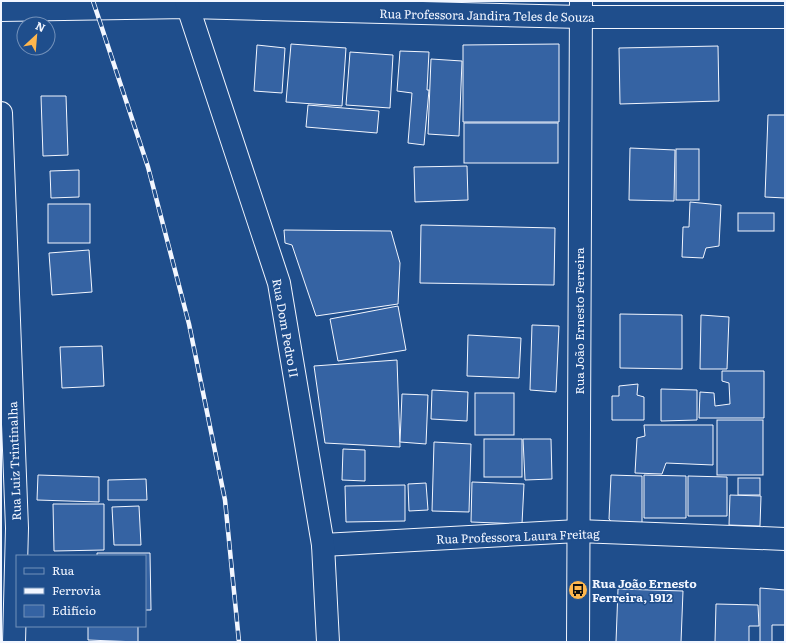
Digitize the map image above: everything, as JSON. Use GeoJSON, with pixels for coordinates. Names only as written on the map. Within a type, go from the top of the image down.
{"type":"FeatureCollection","features":[{"type":"Feature","properties":{"kind":"street","name":"Rua Professora Jandira Teles de Souza"},"geometry":{"type":"LineString","coordinates":[[1,10],[187,4],[581,9],[785,17]]}},
{"type":"Feature","properties":{"kind":"street","name":"Rua Dom Pedro II"},"geometry":{"type":"LineString","coordinates":[[187,4],[279,283],[323,545],[328,642]]}},
{"type":"Feature","properties":{"kind":"street","name":"Rua João Ernesto Ferreira"},"geometry":{"type":"LineString","coordinates":[[578,642],[581,9]]}},
{"type":"Feature","properties":{"kind":"street","name":"Rua Luiz Trintinalha"},"geometry":{"type":"LineString","coordinates":[[1,113],[9,528],[14,642]]}},
{"type":"Feature","properties":{"kind":"street","name":"Rua Professora Laura Freitag"},"geometry":{"type":"LineString","coordinates":[[323,545],[578,531],[785,539]]}},
{"type":"Feature","properties":{"kind":"building"},"geometry":{"type":"Polygon","coordinates":[[[291,44],[346,48],[342,106],[286,102],[291,44]]]}},
{"type":"Feature","properties":{"kind":"building"},"geometry":{"type":"Polygon","coordinates":[[[559,44],[559,122],[463,122],[463,45],[559,44]]]}},
{"type":"Feature","properties":{"kind":"building"},"geometry":{"type":"Polygon","coordinates":[[[257,45],[285,48],[282,93],[254,91],[257,45]]]}},
{"type":"Feature","properties":{"kind":"building"},"geometry":{"type":"Polygon","coordinates":[[[718,46],[719,101],[620,104],[619,48],[718,46]]]}},
{"type":"Feature","properties":{"kind":"building"},"geometry":{"type":"Polygon","coordinates":[[[400,51],[429,52],[427,90],[429,90],[424,145],[408,143],[412,93],[397,91],[400,51]]]}},
{"type":"Feature","properties":{"kind":"building"},"geometry":{"type":"Polygon","coordinates":[[[350,52],[393,55],[390,108],[346,105],[350,52]]]}},
{"type":"Feature","properties":{"kind":"building"},"geometry":{"type":"Polygon","coordinates":[[[431,59],[462,61],[459,136],[428,134],[431,59]]]}},
{"type":"Feature","properties":{"kind":"building"},"geometry":{"type":"Polygon","coordinates":[[[41,96],[66,96],[68,155],[43,156],[41,96]]]}},
{"type":"Feature","properties":{"kind":"building"},"geometry":{"type":"Polygon","coordinates":[[[308,105],[379,111],[377,133],[306,127],[308,105]]]}},
{"type":"Feature","properties":{"kind":"building"},"geometry":{"type":"Polygon","coordinates":[[[768,115],[785,115],[785,198],[765,197],[768,115]]]}},
{"type":"Feature","properties":{"kind":"building"},"geometry":{"type":"Polygon","coordinates":[[[464,123],[558,123],[558,163],[464,163],[464,123]]]}},
{"type":"Feature","properties":{"kind":"building"},"geometry":{"type":"Polygon","coordinates":[[[630,148],[675,150],[674,201],[629,200],[630,148]]]}},
{"type":"Feature","properties":{"kind":"building"},"geometry":{"type":"Polygon","coordinates":[[[676,149],[699,149],[699,200],[676,200],[676,149]]]}},
{"type":"Feature","properties":{"kind":"building"},"geometry":{"type":"Polygon","coordinates":[[[467,166],[468,200],[415,202],[414,167],[467,166]]]}},
{"type":"Feature","properties":{"kind":"building"},"geometry":{"type":"Polygon","coordinates":[[[79,170],[79,197],[51,198],[50,171],[79,170]]]}},
{"type":"Feature","properties":{"kind":"building"},"geometry":{"type":"Polygon","coordinates":[[[690,202],[721,205],[719,246],[706,248],[703,258],[682,257],[683,227],[689,227],[690,202]]]}},
{"type":"Feature","properties":{"kind":"building"},"geometry":{"type":"Polygon","coordinates":[[[48,204],[90,204],[90,243],[48,243],[48,204]]]}},
{"type":"Feature","properties":{"kind":"building"},"geometry":{"type":"Polygon","coordinates":[[[738,213],[774,213],[774,231],[738,231],[738,213]]]}},
{"type":"Feature","properties":{"kind":"building"},"geometry":{"type":"Polygon","coordinates":[[[421,225],[555,228],[554,285],[420,283],[421,225]]]}},
{"type":"Feature","properties":{"kind":"building"},"geometry":{"type":"Polygon","coordinates":[[[284,230],[391,231],[400,263],[398,304],[316,316],[292,245],[285,243],[284,230]]]}},
{"type":"Feature","properties":{"kind":"building"},"geometry":{"type":"Polygon","coordinates":[[[89,250],[92,292],[52,295],[49,253],[89,250]]]}},
{"type":"Feature","properties":{"kind":"building"},"geometry":{"type":"Polygon","coordinates":[[[398,306],[406,350],[338,361],[330,319],[398,306]]]}},
{"type":"Feature","properties":{"kind":"building"},"geometry":{"type":"Polygon","coordinates":[[[620,314],[682,315],[682,369],[620,368],[620,314]]]}},
{"type":"Feature","properties":{"kind":"building"},"geometry":{"type":"Polygon","coordinates":[[[701,315],[729,317],[727,369],[700,369],[701,315]]]}},
{"type":"Feature","properties":{"kind":"building"},"geometry":{"type":"Polygon","coordinates":[[[532,325],[559,326],[556,392],[530,390],[532,325]]]}},
{"type":"Feature","properties":{"kind":"building"},"geometry":{"type":"Polygon","coordinates":[[[468,335],[521,338],[519,378],[467,376],[468,335]]]}},
{"type":"Feature","properties":{"kind":"building"},"geometry":{"type":"Polygon","coordinates":[[[102,346],[104,386],[62,388],[60,347],[102,346]]]}},
{"type":"Feature","properties":{"kind":"building"},"geometry":{"type":"Polygon","coordinates":[[[397,360],[400,447],[325,443],[314,366],[397,360]]]}},
{"type":"Feature","properties":{"kind":"building"},"geometry":{"type":"Polygon","coordinates":[[[722,371],[764,371],[764,418],[699,418],[700,392],[714,393],[715,406],[730,404],[729,383],[722,381],[722,371]]]}},
{"type":"Feature","properties":{"kind":"building"},"geometry":{"type":"Polygon","coordinates":[[[638,384],[637,395],[644,397],[644,420],[612,420],[612,396],[619,396],[619,386],[638,384]]]}},
{"type":"Feature","properties":{"kind":"building"},"geometry":{"type":"Polygon","coordinates":[[[661,389],[697,390],[697,420],[661,421],[661,389]]]}},
{"type":"Feature","properties":{"kind":"building"},"geometry":{"type":"Polygon","coordinates":[[[432,390],[468,392],[467,421],[431,419],[432,390]]]}},
{"type":"Feature","properties":{"kind":"building"},"geometry":{"type":"Polygon","coordinates":[[[475,393],[514,393],[514,435],[475,435],[475,393]]]}},
{"type":"Feature","properties":{"kind":"building"},"geometry":{"type":"Polygon","coordinates":[[[402,394],[428,395],[426,444],[400,442],[402,394]]]}},
{"type":"Feature","properties":{"kind":"building"},"geometry":{"type":"Polygon","coordinates":[[[717,420],[763,420],[763,475],[717,475],[717,420]]]}},
{"type":"Feature","properties":{"kind":"building"},"geometry":{"type":"Polygon","coordinates":[[[644,425],[713,425],[713,465],[666,463],[662,474],[635,473],[637,438],[645,436],[644,425]]]}},
{"type":"Feature","properties":{"kind":"building"},"geometry":{"type":"Polygon","coordinates":[[[484,439],[522,439],[522,477],[484,477],[484,439]]]}},
{"type":"Feature","properties":{"kind":"building"},"geometry":{"type":"Polygon","coordinates":[[[523,439],[551,439],[552,479],[525,480],[523,439]]]}},
{"type":"Feature","properties":{"kind":"building"},"geometry":{"type":"Polygon","coordinates":[[[434,442],[471,444],[469,512],[432,511],[434,442]]]}},
{"type":"Feature","properties":{"kind":"building"},"geometry":{"type":"Polygon","coordinates":[[[343,449],[365,450],[365,481],[342,480],[343,449]]]}},
{"type":"Feature","properties":{"kind":"building"},"geometry":{"type":"Polygon","coordinates":[[[38,475],[99,477],[99,502],[37,500],[38,475]]]}},
{"type":"Feature","properties":{"kind":"building"},"geometry":{"type":"Polygon","coordinates":[[[611,475],[642,476],[642,525],[614,525],[609,519],[611,475]]]}},
{"type":"Feature","properties":{"kind":"building"},"geometry":{"type":"Polygon","coordinates":[[[644,475],[686,476],[686,518],[644,518],[644,475]]]}},
{"type":"Feature","properties":{"kind":"building"},"geometry":{"type":"Polygon","coordinates":[[[688,476],[727,477],[727,516],[688,516],[688,476]]]}},
{"type":"Feature","properties":{"kind":"building"},"geometry":{"type":"Polygon","coordinates":[[[738,478],[760,478],[760,495],[738,495],[738,478]]]}},
{"type":"Feature","properties":{"kind":"building"},"geometry":{"type":"Polygon","coordinates":[[[146,479],[147,500],[108,500],[108,480],[146,479]]]}},
{"type":"Feature","properties":{"kind":"building"},"geometry":{"type":"Polygon","coordinates":[[[472,482],[524,484],[522,524],[471,522],[472,482]]]}},
{"type":"Feature","properties":{"kind":"building"},"geometry":{"type":"Polygon","coordinates":[[[426,483],[428,510],[409,511],[408,484],[426,483]]]}},
{"type":"Feature","properties":{"kind":"building"},"geometry":{"type":"Polygon","coordinates":[[[405,485],[405,521],[346,522],[345,486],[405,485]]]}},
{"type":"Feature","properties":{"kind":"building"},"geometry":{"type":"Polygon","coordinates":[[[730,495],[761,496],[760,526],[729,525],[730,495]]]}},
{"type":"Feature","properties":{"kind":"building"},"geometry":{"type":"Polygon","coordinates":[[[53,504],[104,504],[104,550],[54,551],[53,504]]]}},
{"type":"Feature","properties":{"kind":"building"},"geometry":{"type":"Polygon","coordinates":[[[139,506],[141,545],[114,545],[112,507],[139,506]]]}},
{"type":"Feature","properties":{"kind":"building"},"geometry":{"type":"Polygon","coordinates":[[[97,553],[150,553],[151,610],[146,610],[146,555],[97,555],[97,553]]]}},
{"type":"Feature","properties":{"kind":"building"},"geometry":{"type":"Polygon","coordinates":[[[760,588],[785,590],[785,625],[772,625],[772,642],[760,642],[760,588]]]}},
{"type":"Feature","properties":{"kind":"building"},"geometry":{"type":"Polygon","coordinates":[[[618,589],[683,591],[681,642],[616,642],[618,589]]]}},
{"type":"Feature","properties":{"kind":"building"},"geometry":{"type":"Polygon","coordinates":[[[716,604],[758,605],[759,626],[749,626],[749,642],[715,642],[716,604]]]}},
{"type":"Feature","properties":{"kind":"building"},"geometry":{"type":"Polygon","coordinates":[[[88,627],[138,627],[138,642],[88,640],[88,627]]]}},
{"type":"Feature","properties":{"kind":"railway"},"geometry":{"type":"LineString","coordinates":[[93,1],[148,167],[189,324],[225,500],[239,642]]}},
{"type":"Feature","properties":{"kind":"place","name":"Rua João Ernesto Ferreira, 1912"},"geometry":{"type":"Point","coordinates":[578,590]}}]}
